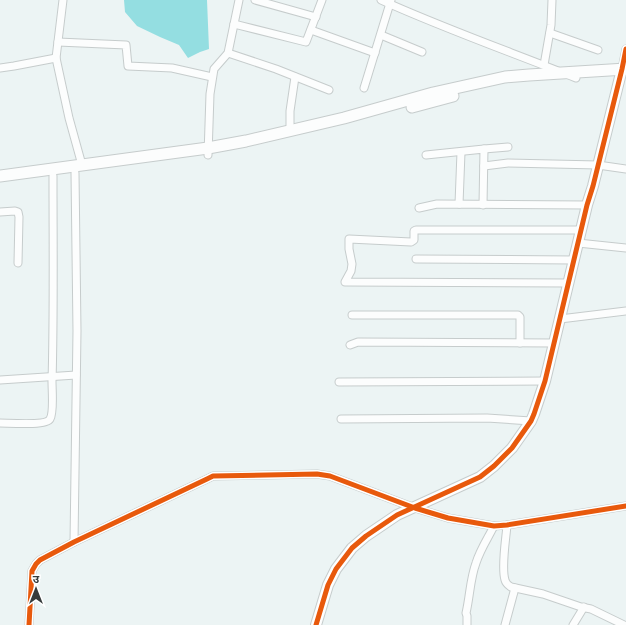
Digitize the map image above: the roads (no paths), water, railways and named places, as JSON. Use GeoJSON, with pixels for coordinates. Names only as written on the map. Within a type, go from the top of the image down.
{"type":"FeatureCollection","features":[{"type":"Feature","properties":{"kind":"main road"},"geometry":{"type":"LineString","coordinates":[[208,152],[246,141],[344,118],[433,93],[498,79],[562,73],[623,76]]}},
{"type":"Feature","properties":{"kind":"main road"},"geometry":{"type":"LineString","coordinates":[[0,176],[78,169],[251,147],[504,84],[530,80],[623,76]]}},
{"type":"Feature","properties":{"kind":"main road"},"geometry":{"type":"LineString","coordinates":[[0,182],[52,176],[78,169]]}},
{"type":"Feature","properties":{"kind":"street"},"geometry":{"type":"LineString","coordinates":[[63,0],[56,58],[78,169],[74,542]]}},
{"type":"Feature","properties":{"kind":"street"},"geometry":{"type":"LineString","coordinates":[[208,152],[212,77],[214,69],[228,53],[238,0]]}},
{"type":"Feature","properties":{"kind":"street"},"geometry":{"type":"LineString","coordinates":[[255,0],[316,17]]}},
{"type":"Feature","properties":{"kind":"street"},"geometry":{"type":"LineString","coordinates":[[234,24],[305,42],[307,41],[322,0]]}},
{"type":"Feature","properties":{"kind":"street"},"geometry":{"type":"LineString","coordinates":[[381,0],[391,2],[491,46],[576,78]]}},
{"type":"Feature","properties":{"kind":"street"},"geometry":{"type":"LineString","coordinates":[[544,66],[551,25],[552,0]]}},
{"type":"Feature","properties":{"kind":"street"},"geometry":{"type":"LineString","coordinates":[[364,88],[391,2]]}},
{"type":"Feature","properties":{"kind":"street"},"geometry":{"type":"LineString","coordinates":[[311,30],[375,53]]}},
{"type":"Feature","properties":{"kind":"street"},"geometry":{"type":"LineString","coordinates":[[550,32],[598,50]]}},
{"type":"Feature","properties":{"kind":"street"},"geometry":{"type":"LineString","coordinates":[[381,35],[422,52]]}},
{"type":"Feature","properties":{"kind":"street"},"geometry":{"type":"LineString","coordinates":[[58,42],[126,45],[128,66],[172,68],[212,77]]}},
{"type":"Feature","properties":{"kind":"street"},"geometry":{"type":"LineString","coordinates":[[316,625],[328,585],[336,569],[352,548],[366,536],[397,515],[480,477],[494,466],[512,448],[531,421],[545,381],[587,205],[623,76],[626,49]]}},
{"type":"Feature","properties":{"kind":"street"},"geometry":{"type":"LineString","coordinates":[[228,53],[276,69],[329,90]]}},
{"type":"Feature","properties":{"kind":"street"},"geometry":{"type":"LineString","coordinates":[[0,68],[56,58]]}},
{"type":"Feature","properties":{"kind":"street"},"geometry":{"type":"LineString","coordinates":[[290,131],[290,111],[295,77]]}},
{"type":"Feature","properties":{"kind":"street"},"geometry":{"type":"LineString","coordinates":[[426,155],[508,147]]}},
{"type":"Feature","properties":{"kind":"street"},"geometry":{"type":"LineString","coordinates":[[483,205],[484,149]]}},
{"type":"Feature","properties":{"kind":"street"},"geometry":{"type":"LineString","coordinates":[[459,204],[461,152]]}},
{"type":"Feature","properties":{"kind":"street"},"geometry":{"type":"LineString","coordinates":[[484,166],[508,163],[598,165],[626,169]]}},
{"type":"Feature","properties":{"kind":"street"},"geometry":{"type":"LineString","coordinates":[[0,423],[39,423],[48,421],[52,411],[52,176]]}},
{"type":"Feature","properties":{"kind":"street"},"geometry":{"type":"LineString","coordinates":[[420,208],[437,204],[587,205]]}},
{"type":"Feature","properties":{"kind":"street"},"geometry":{"type":"LineString","coordinates":[[0,212],[15,210],[18,212],[18,263]]}},
{"type":"Feature","properties":{"kind":"street"},"geometry":{"type":"LineString","coordinates":[[568,283],[345,282],[351,271],[352,264],[349,240],[411,242],[414,240],[414,232],[416,230],[581,230]]}},
{"type":"Feature","properties":{"kind":"street"},"geometry":{"type":"LineString","coordinates":[[578,243],[626,248]]}},
{"type":"Feature","properties":{"kind":"street"},"geometry":{"type":"LineString","coordinates":[[416,259],[574,260]]}},
{"type":"Feature","properties":{"kind":"street"},"geometry":{"type":"LineString","coordinates":[[560,319],[626,311]]}},
{"type":"Feature","properties":{"kind":"street"},"geometry":{"type":"LineString","coordinates":[[352,316],[518,315],[520,317],[520,343]]}},
{"type":"Feature","properties":{"kind":"street"},"geometry":{"type":"LineString","coordinates":[[350,345],[358,342],[554,343]]}},
{"type":"Feature","properties":{"kind":"street"},"geometry":{"type":"LineString","coordinates":[[0,380],[76,375]]}},
{"type":"Feature","properties":{"kind":"street"},"geometry":{"type":"LineString","coordinates":[[339,382],[545,381]]}},
{"type":"Feature","properties":{"kind":"street"},"geometry":{"type":"LineString","coordinates":[[341,419],[486,418],[531,421]]}},
{"type":"Feature","properties":{"kind":"street"},"geometry":{"type":"LineString","coordinates":[[28,625],[31,576],[33,567],[40,560],[74,542],[206,479],[217,476],[317,474],[330,476],[415,508],[448,518],[494,526],[626,506]]}},
{"type":"Feature","properties":{"kind":"street"},"geometry":{"type":"LineString","coordinates":[[507,525],[504,555],[504,576],[508,585],[591,609],[624,625]]}},
{"type":"Feature","properties":{"kind":"street"},"geometry":{"type":"LineString","coordinates":[[467,625],[466,613],[474,566],[494,526]]}},
{"type":"Feature","properties":{"kind":"street"},"geometry":{"type":"LineString","coordinates":[[505,625],[515,588]]}},
{"type":"Feature","properties":{"kind":"street"},"geometry":{"type":"LineString","coordinates":[[573,625],[584,608]]}},
{"type":"Feature","properties":{"kind":"water"},"geometry":{"type":"Polygon","coordinates":[[[124,0],[207,0],[209,49],[188,58],[179,45],[137,26],[125,12],[124,0]]]}}]}
